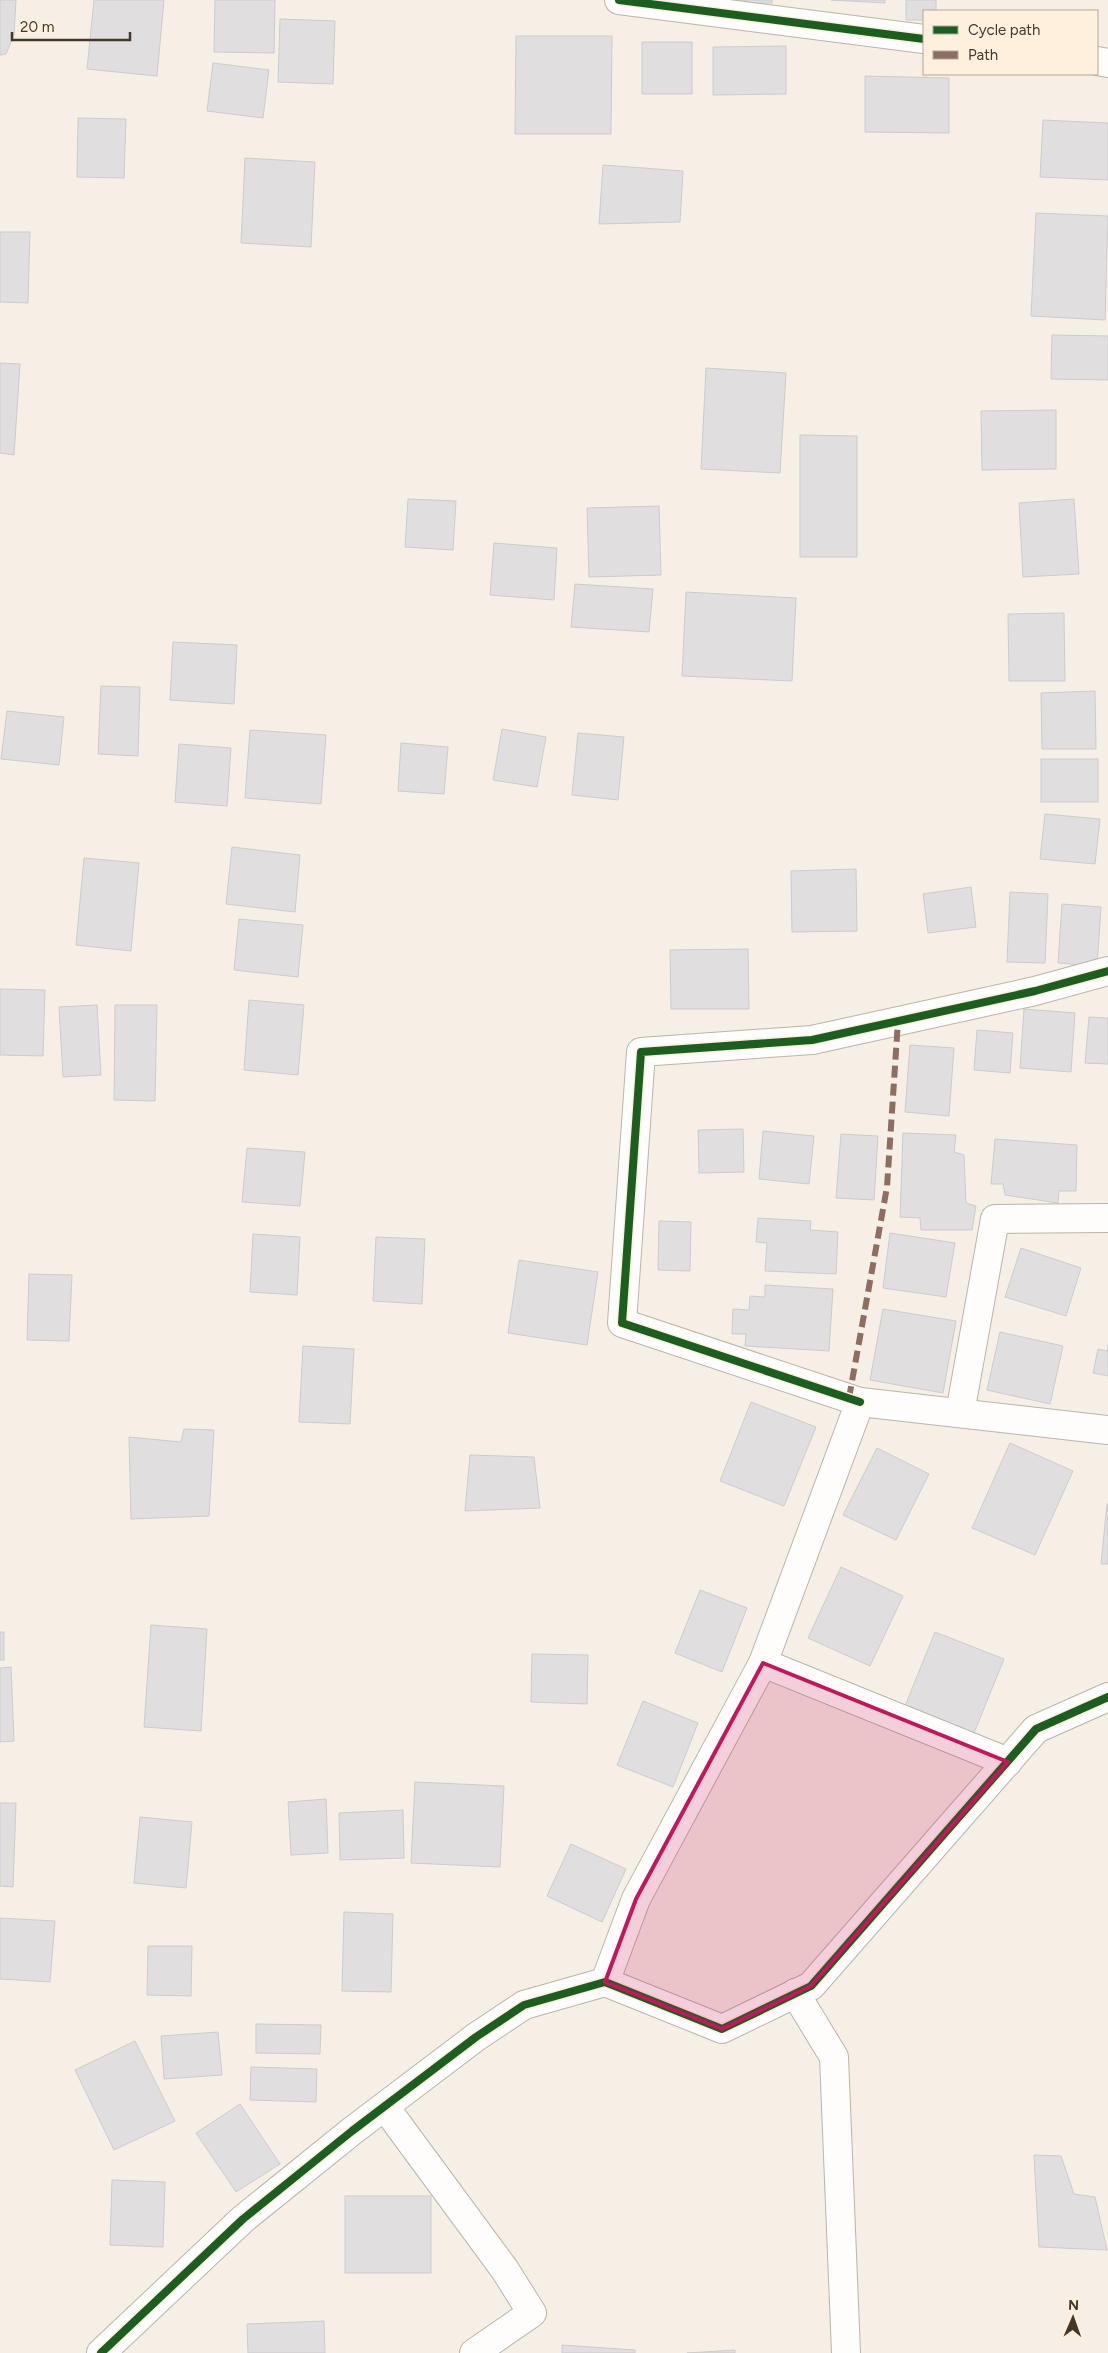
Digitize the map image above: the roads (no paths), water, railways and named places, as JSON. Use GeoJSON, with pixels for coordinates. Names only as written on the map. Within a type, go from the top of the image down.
{"type":"FeatureCollection","features":[{"type":"Feature","properties":{"kind":"street"},"geometry":{"type":"LineString","coordinates":[[619,0],[923,39]]}},
{"type":"Feature","properties":{"kind":"street"},"geometry":{"type":"LineString","coordinates":[[1108,971],[1035,990],[812,1040],[641,1052],[622,1323],[860,1402],[1108,1430]]}},
{"type":"Feature","properties":{"kind":"street"},"geometry":{"type":"LineString","coordinates":[[960,1413],[995,1219],[1108,1218]]}},
{"type":"Feature","properties":{"kind":"street"},"geometry":{"type":"LineString","coordinates":[[605,1982],[636,1899],[763,1663],[860,1402]]}},
{"type":"Feature","properties":{"kind":"street"},"geometry":{"type":"LineString","coordinates":[[763,1663],[1008,1762]]}},
{"type":"Feature","properties":{"kind":"street"},"geometry":{"type":"LineString","coordinates":[[102,2353],[243,2219],[476,2037],[524,2005],[605,1982],[722,2028],[811,1986],[1036,1729],[1108,1697]]}},
{"type":"Feature","properties":{"kind":"street"},"geometry":{"type":"LineString","coordinates":[[795,1993],[834,2057],[846,2353]]}},
{"type":"Feature","properties":{"kind":"street"},"geometry":{"type":"LineString","coordinates":[[385,2107],[505,2270],[532,2313],[474,2353]]}}]}
